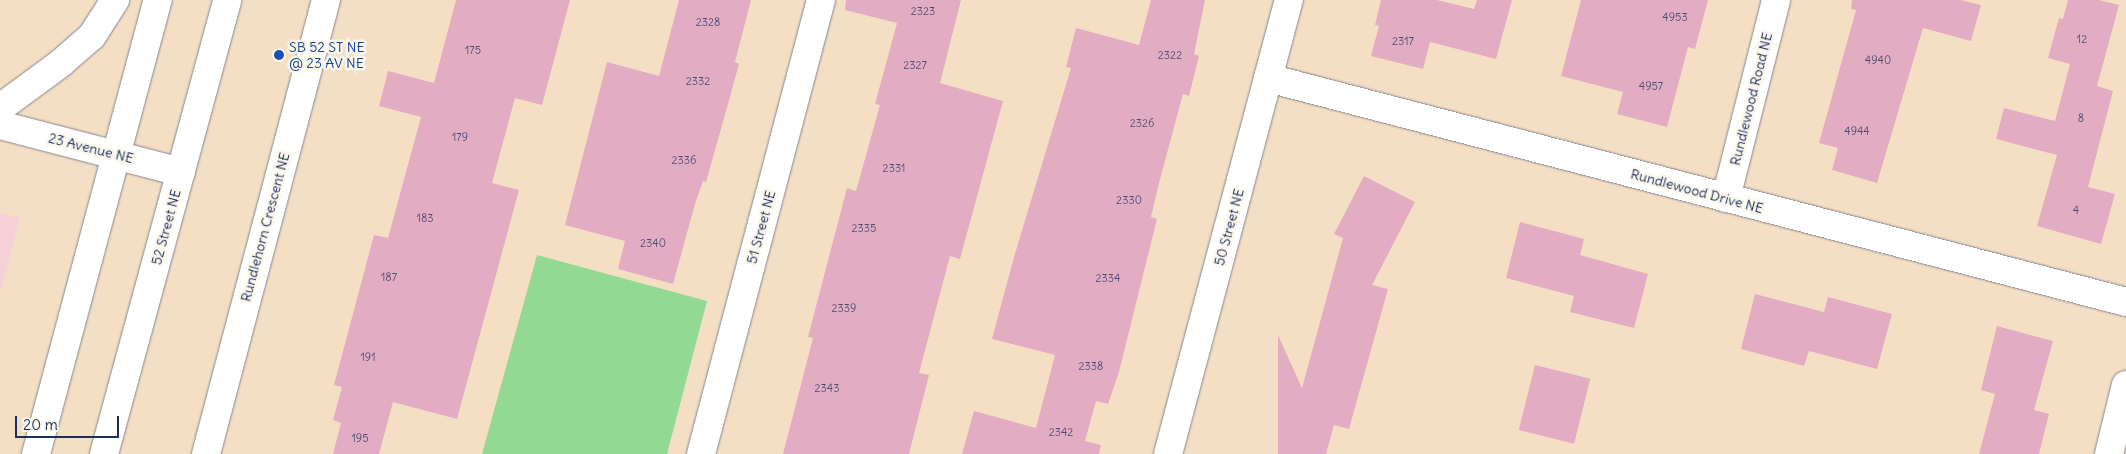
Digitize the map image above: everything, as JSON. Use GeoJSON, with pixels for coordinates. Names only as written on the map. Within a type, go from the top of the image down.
{"type":"FeatureCollection","features":[{"type":"Feature","properties":{"kind":"street"},"geometry":{"type":"LineString","coordinates":[[0,108],[61,63],[92,36],[115,0]]}},
{"type":"Feature","properties":{"kind":"street"},"geometry":{"type":"LineString","coordinates":[[36,454],[158,0]]}},
{"type":"Feature","properties":{"kind":"street","name":"52 Street NE"},"geometry":{"type":"LineString","coordinates":[[104,454],[227,0]]}},
{"type":"Feature","properties":{"kind":"street","name":"Rundlehorn Crescent NE"},"geometry":{"type":"LineString","coordinates":[[206,454],[326,0]]}},
{"type":"Feature","properties":{"kind":"street","name":"51 Street NE"},"geometry":{"type":"LineString","coordinates":[[701,454],[821,0]]}},
{"type":"Feature","properties":{"kind":"street","name":"50 Street NE"},"geometry":{"type":"LineString","coordinates":[[1168,454],[1289,0]]}},
{"type":"Feature","properties":{"kind":"street","name":"Rundlewood Road NE"},"geometry":{"type":"LineString","coordinates":[[1726,198],[1776,0]]}},
{"type":"Feature","properties":{"kind":"street","name":"Rundlewood Drive NE"},"geometry":{"type":"LineString","coordinates":[[1268,78],[2126,302]]}},
{"type":"Feature","properties":{"kind":"street","name":"23 Avenue NE"},"geometry":{"type":"LineString","coordinates":[[0,125],[181,172]]}},
{"type":"Feature","properties":{"kind":"street"},"geometry":{"type":"LineString","coordinates":[[2109,454],[2126,385]]}},
{"type":"Feature","properties":{"kind":"shaded area"},"geometry":{"type":"Polygon","coordinates":[[[0,213],[20,218],[0,292],[0,213]]]}},
{"type":"Feature","properties":{"kind":"green space"},"geometry":{"type":"Polygon","coordinates":[[[537,255],[707,301],[667,454],[482,454],[537,255]]]}},
{"type":"Feature","properties":{"kind":"building"},"geometry":{"type":"Polygon","coordinates":[[[456,0],[570,0],[542,105],[515,98],[492,183],[519,190],[457,419],[393,402],[379,454],[333,454],[341,423],[333,420],[342,387],[334,385],[374,235],[388,238],[421,117],[379,106],[388,71],[434,83],[456,0]]]}},
{"type":"Feature","properties":{"kind":"building"},"geometry":{"type":"Polygon","coordinates":[[[679,0],[751,0],[735,62],[739,64],[706,182],[703,181],[695,204],[673,284],[618,269],[625,241],[565,225],[607,62],[659,76],[679,0]]]}},
{"type":"Feature","properties":{"kind":"building"},"geometry":{"type":"Polygon","coordinates":[[[846,0],[961,0],[940,83],[1003,101],[960,259],[950,256],[919,373],[929,375],[909,454],[783,454],[813,338],[808,337],[847,188],[856,191],[880,105],[875,104],[897,23],[845,10],[846,0]]]}},
{"type":"Feature","properties":{"kind":"building"},"geometry":{"type":"Polygon","coordinates":[[[1151,0],[1205,0],[1194,54],[1199,56],[1189,96],[1183,94],[1159,183],[1151,217],[1157,219],[1119,372],[1108,404],[1096,401],[1085,441],[1101,445],[1099,454],[962,454],[974,411],[1036,428],[1055,355],[992,339],[1014,257],[1071,68],[1066,67],[1076,28],[1139,45],[1151,0]]]}},
{"type":"Feature","properties":{"kind":"building"},"geometry":{"type":"Polygon","coordinates":[[[1381,0],[1437,0],[1474,9],[1477,0],[1512,0],[1496,59],[1430,42],[1423,69],[1371,56],[1379,26],[1375,25],[1381,0]]]}},
{"type":"Feature","properties":{"kind":"building"},"geometry":{"type":"Polygon","coordinates":[[[1581,0],[1708,0],[1695,49],[1688,47],[1667,127],[1617,114],[1623,92],[1561,76],[1581,0]]]}},
{"type":"Feature","properties":{"kind":"building"},"geometry":{"type":"Polygon","coordinates":[[[1852,0],[1960,0],[1981,5],[1971,41],[1923,28],[1877,183],[1832,170],[1838,148],[1819,143],[1856,10],[1851,9],[1852,0]]]}},
{"type":"Feature","properties":{"kind":"building"},"geometry":{"type":"Polygon","coordinates":[[[2068,0],[2099,0],[2119,5],[2097,86],[2113,91],[2088,187],[2115,194],[2101,244],[2037,226],[2057,155],[1996,139],[2004,108],[2055,121],[2070,64],[2048,58],[2059,18],[2063,19],[2068,0]]]}},
{"type":"Feature","properties":{"kind":"building"},"geometry":{"type":"Polygon","coordinates":[[[1364,176],[1415,202],[1372,285],[1388,289],[1349,429],[1334,425],[1326,454],[1278,454],[1278,335],[1302,388],[1343,238],[1334,234],[1364,176]]]}},
{"type":"Feature","properties":{"kind":"building"},"geometry":{"type":"Polygon","coordinates":[[[1520,222],[1584,239],[1580,255],[1648,274],[1634,328],[1570,312],[1574,296],[1506,278],[1520,222]]]}},
{"type":"Feature","properties":{"kind":"building"},"geometry":{"type":"Polygon","coordinates":[[[1755,294],[1824,312],[1828,297],[1892,314],[1877,369],[1809,351],[1804,366],[1741,349],[1755,294]]]}},
{"type":"Feature","properties":{"kind":"building"},"geometry":{"type":"Polygon","coordinates":[[[1997,326],[2053,341],[2034,410],[2049,414],[2039,454],[1979,454],[1995,394],[1981,390],[1997,326]]]}},
{"type":"Feature","properties":{"kind":"building"},"geometry":{"type":"Polygon","coordinates":[[[1535,365],[1590,379],[1574,444],[1519,430],[1535,365]]]}},
{"type":"Feature","properties":{"kind":"place","name":"SB 52 ST NE @ 23 AV NE"},"geometry":{"type":"Point","coordinates":[279,55]}}]}
